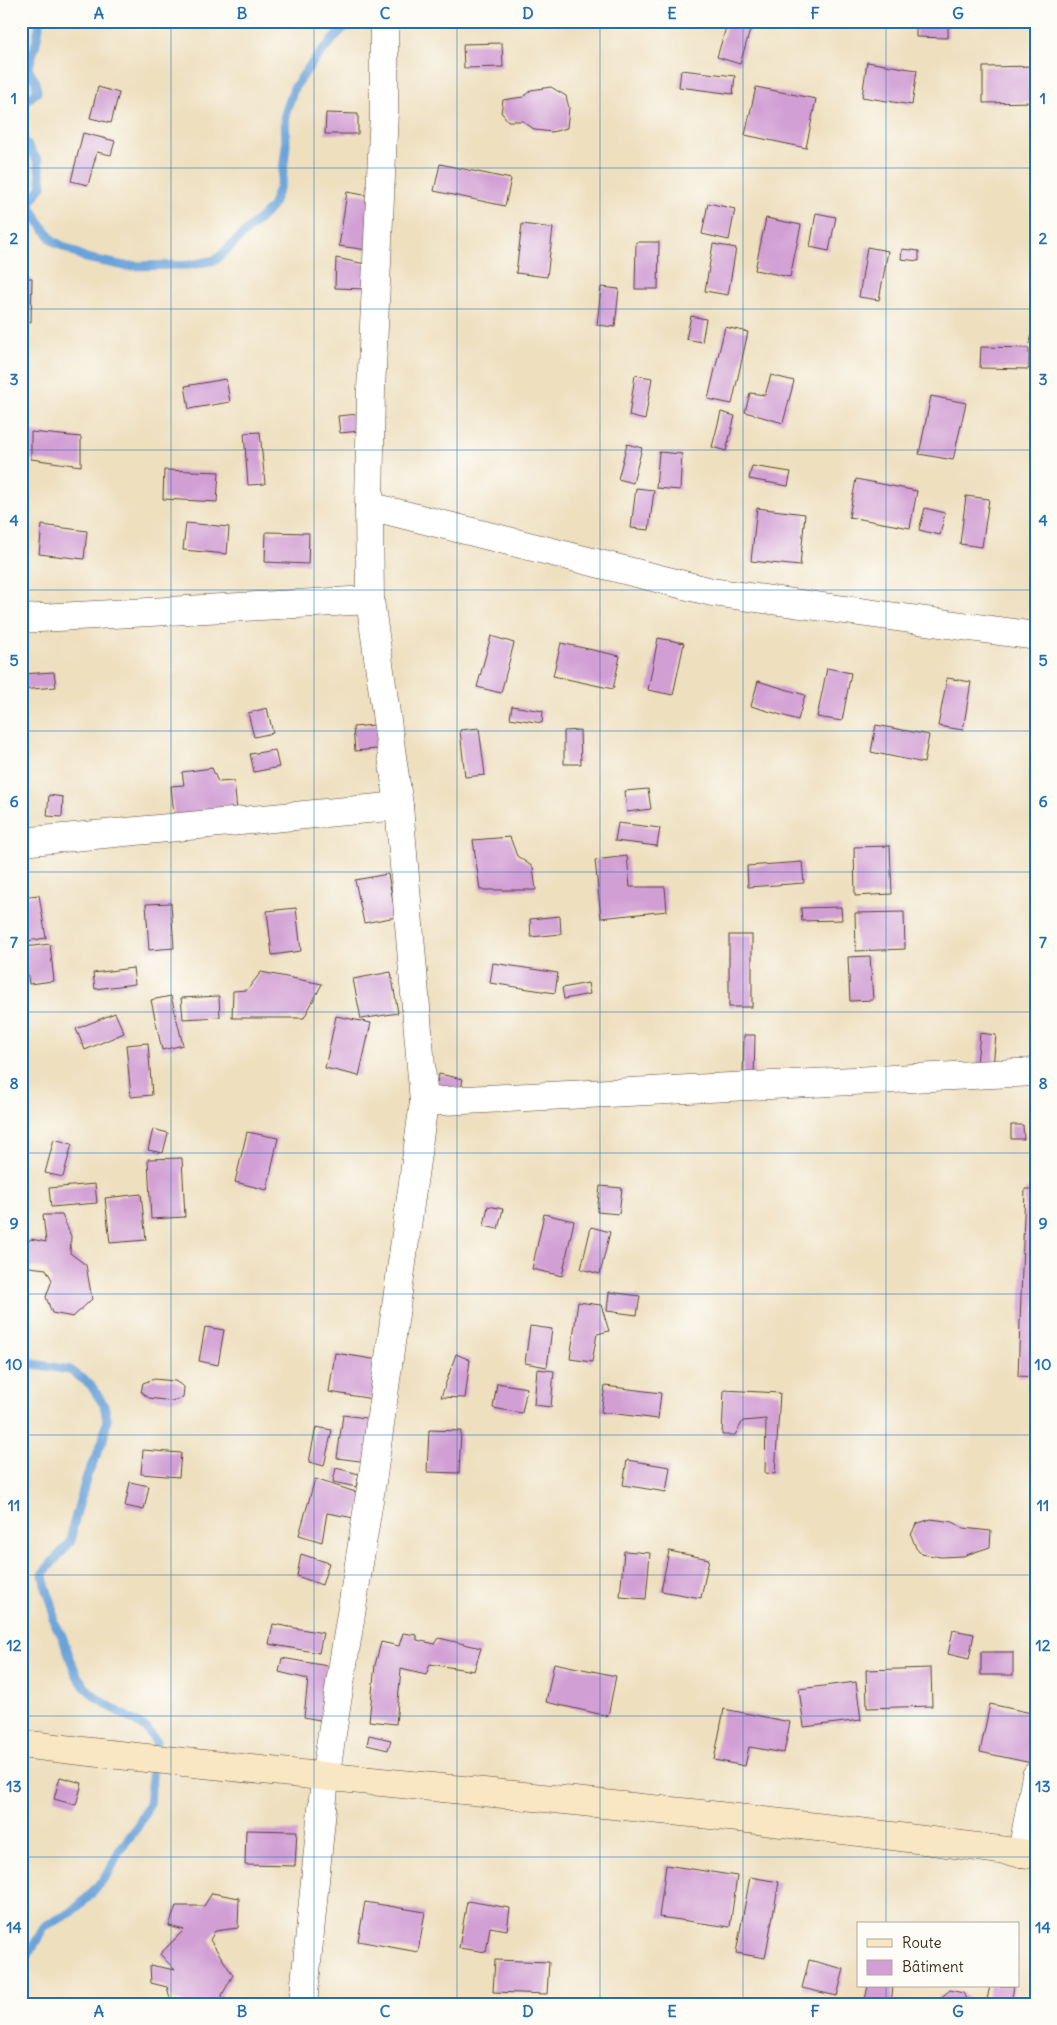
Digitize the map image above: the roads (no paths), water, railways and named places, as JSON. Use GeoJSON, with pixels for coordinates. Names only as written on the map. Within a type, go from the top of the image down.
{"type":"FeatureCollection","features":[{"type":"Feature","properties":{"kind":"street"},"geometry":{"type":"LineString","coordinates":[[303,2004],[325,1778],[373,1475],[424,1102],[400,806],[370,600],[371,380],[384,112],[384,21]]}},
{"type":"Feature","properties":{"kind":"street"},"geometry":{"type":"LineString","coordinates":[[369,506],[712,592],[1036,636]]}},
{"type":"Feature","properties":{"kind":"street"},"geometry":{"type":"LineString","coordinates":[[21,619],[370,600]]}},
{"type":"Feature","properties":{"kind":"street"},"geometry":{"type":"LineString","coordinates":[[21,842],[400,806]]}},
{"type":"Feature","properties":{"kind":"street"},"geometry":{"type":"LineString","coordinates":[[424,1102],[1036,1072]]}},
{"type":"Feature","properties":{"kind":"street"},"geometry":{"type":"LineString","coordinates":[[21,1744],[167,1762],[784,1823],[1029,1854],[1036,1776]]}},
{"type":"Feature","properties":{"kind":"waterway"},"geometry":{"type":"LineString","coordinates":[[21,105],[37,92],[36,82],[28,69],[40,21]]}},
{"type":"Feature","properties":{"kind":"waterway"},"geometry":{"type":"LineString","coordinates":[[181,21],[194,24],[241,21]]}},
{"type":"Feature","properties":{"kind":"waterway"},"geometry":{"type":"LineString","coordinates":[[293,21],[343,28],[359,23]]}},
{"type":"Feature","properties":{"kind":"waterway"},"geometry":{"type":"LineString","coordinates":[[21,136],[38,161],[42,186],[29,204],[53,241],[86,258],[125,266],[189,265],[216,260],[272,207],[282,180],[286,146],[285,114],[294,88],[312,63],[343,28]]}},
{"type":"Feature","properties":{"kind":"waterway"},"geometry":{"type":"LineString","coordinates":[[21,1362],[70,1370],[90,1384],[104,1405],[107,1419],[103,1440],[87,1476],[73,1526],[71,1541],[43,1573],[45,1585],[52,1603],[53,1620],[62,1636],[76,1674],[85,1687],[98,1699],[147,1729],[156,1742],[149,1804],[138,1826],[119,1851],[109,1872],[90,1895],[72,1912],[45,1926],[21,1967]]}}]}
